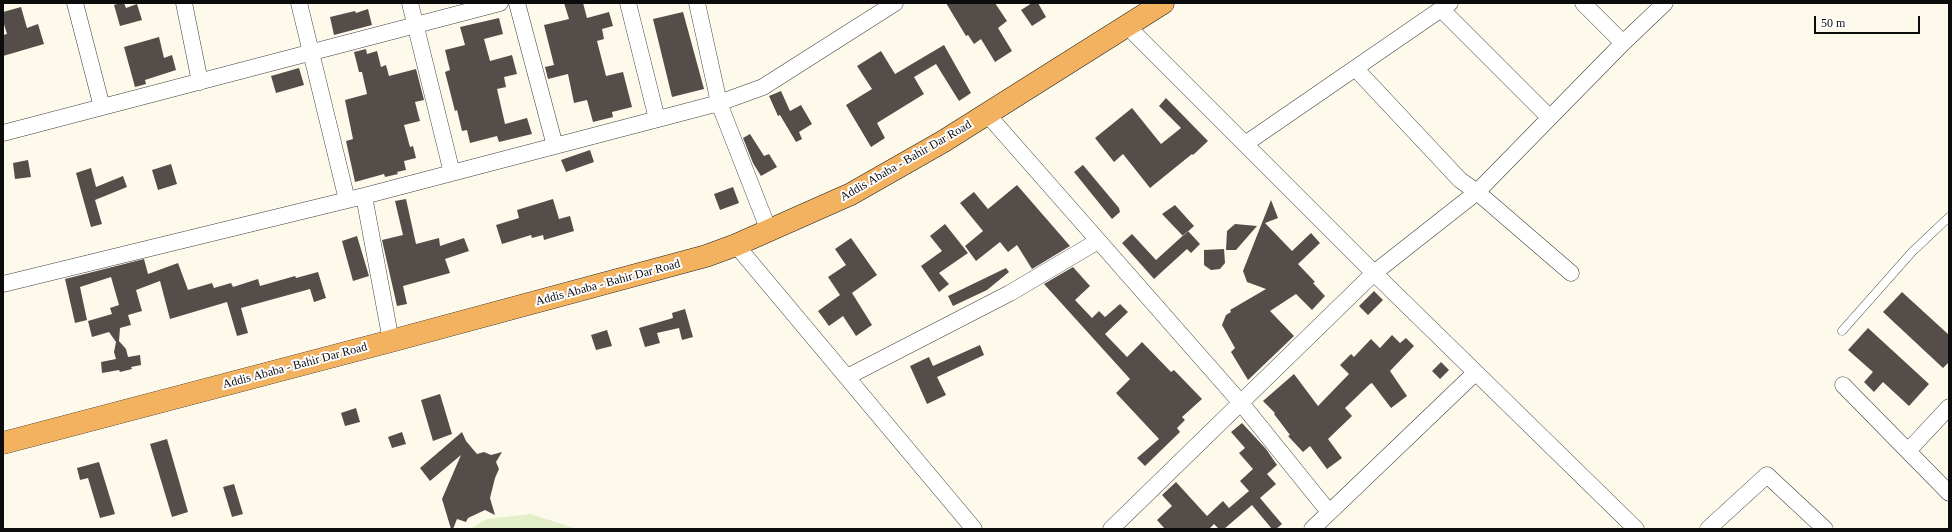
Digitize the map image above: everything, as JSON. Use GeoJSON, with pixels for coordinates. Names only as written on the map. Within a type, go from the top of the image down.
{"type":"FeatureCollection","features":[{"type":"Feature","properties":{"kind":"highway","name":"Addis Ababa - Bahir Dar Road"},"geometry":{"type":"LineString","coordinates":[[3,443],[706,256],[736,245],[851,194],[944,142],[1163,3]]}},
{"type":"Feature","properties":{"kind":"street"},"geometry":{"type":"LineString","coordinates":[[75,3],[102,107]]}},
{"type":"Feature","properties":{"kind":"street"},"geometry":{"type":"LineString","coordinates":[[184,3],[200,82]]}},
{"type":"Feature","properties":{"kind":"street"},"geometry":{"type":"LineString","coordinates":[[299,3],[347,200]]}},
{"type":"Feature","properties":{"kind":"street"},"geometry":{"type":"LineString","coordinates":[[410,3],[452,173]]}},
{"type":"Feature","properties":{"kind":"street"},"geometry":{"type":"LineString","coordinates":[[3,133],[500,3]]}},
{"type":"Feature","properties":{"kind":"street"},"geometry":{"type":"LineString","coordinates":[[517,3],[555,146]]}},
{"type":"Feature","properties":{"kind":"street"},"geometry":{"type":"LineString","coordinates":[[628,3],[657,119]]}},
{"type":"Feature","properties":{"kind":"street"},"geometry":{"type":"LineString","coordinates":[[697,3],[719,103],[769,231]]}},
{"type":"Feature","properties":{"kind":"street"},"geometry":{"type":"LineString","coordinates":[[3,284],[364,196],[719,103],[762,87],[895,3]]}},
{"type":"Feature","properties":{"kind":"street"},"geometry":{"type":"LineString","coordinates":[[1583,3],[1623,43]]}},
{"type":"Feature","properties":{"kind":"street"},"geometry":{"type":"LineString","coordinates":[[1111,529],[1374,273],[1477,192],[1549,117],[1665,3]]}},
{"type":"Feature","properties":{"kind":"street"},"geometry":{"type":"LineString","coordinates":[[1245,144],[1446,6],[1549,117]]}},
{"type":"Feature","properties":{"kind":"street"},"geometry":{"type":"LineString","coordinates":[[1127,26],[1374,273],[1636,529]]}},
{"type":"Feature","properties":{"kind":"street"},"geometry":{"type":"LineString","coordinates":[[1356,69],[1460,180],[1477,192],[1571,273]]}},
{"type":"Feature","properties":{"kind":"street"},"geometry":{"type":"LineString","coordinates":[[987,114],[1240,403],[1329,512]]}},
{"type":"Feature","properties":{"kind":"street"},"geometry":{"type":"LineString","coordinates":[[364,196],[391,341]]}},
{"type":"Feature","properties":{"kind":"street"},"geometry":{"type":"LineString","coordinates":[[847,377],[1010,293],[1098,241]]}},
{"type":"Feature","properties":{"kind":"street"},"geometry":{"type":"LineString","coordinates":[[736,245],[974,529]]}},
{"type":"Feature","properties":{"kind":"street"},"geometry":{"type":"LineString","coordinates":[[1312,529],[1475,372]]}},
{"type":"Feature","properties":{"kind":"street"},"geometry":{"type":"LineString","coordinates":[[1843,386],[1949,493]]}},
{"type":"Feature","properties":{"kind":"street"},"geometry":{"type":"LineString","coordinates":[[1908,451],[1949,407]]}},
{"type":"Feature","properties":{"kind":"street"},"geometry":{"type":"LineString","coordinates":[[1708,529],[1767,475],[1825,529]]}},
{"type":"Feature","properties":{"kind":"lane"},"geometry":{"type":"LineString","coordinates":[[1842,331],[1912,252],[1949,217]]}},
{"type":"Feature","properties":{"kind":"green space"},"geometry":{"type":"Polygon","coordinates":[[[531,514],[577,529],[470,529],[487,519],[531,514]]]}},
{"type":"Feature","properties":{"kind":"building"},"geometry":{"type":"Polygon","coordinates":[[[124,3],[126,8],[137,4],[142,20],[120,26],[114,5],[124,3]]]}},
{"type":"Feature","properties":{"kind":"building"},"geometry":{"type":"Polygon","coordinates":[[[564,3],[583,3],[587,18],[609,12],[613,26],[602,29],[604,39],[597,41],[606,76],[623,72],[632,107],[612,112],[613,117],[593,122],[587,100],[574,103],[568,74],[548,79],[545,67],[554,65],[544,25],[569,19],[564,3]]]}},
{"type":"Feature","properties":{"kind":"building"},"geometry":{"type":"Polygon","coordinates":[[[946,3],[995,3],[1007,21],[998,28],[1012,51],[995,62],[981,39],[974,44],[968,35],[966,36],[946,3]]]}},
{"type":"Feature","properties":{"kind":"building"},"geometry":{"type":"Polygon","coordinates":[[[1032,3],[1038,3],[1046,17],[1032,26],[1021,10],[1032,3]]]}},
{"type":"Feature","properties":{"kind":"building"},"geometry":{"type":"Polygon","coordinates":[[[21,7],[27,28],[38,24],[44,44],[3,56],[3,35],[7,34],[3,21],[3,12],[21,7]]]}},
{"type":"Feature","properties":{"kind":"building"},"geometry":{"type":"Polygon","coordinates":[[[368,9],[372,25],[334,35],[330,17],[355,11],[356,13],[368,9]]]}},
{"type":"Feature","properties":{"kind":"building"},"geometry":{"type":"Polygon","coordinates":[[[683,12],[704,89],[672,97],[653,19],[683,12]]]}},
{"type":"Feature","properties":{"kind":"building"},"geometry":{"type":"Polygon","coordinates":[[[499,18],[503,34],[484,39],[490,61],[512,55],[517,74],[504,77],[506,87],[497,89],[505,124],[527,118],[532,134],[499,142],[497,136],[470,143],[467,130],[462,131],[457,110],[455,111],[445,72],[450,70],[445,50],[465,45],[460,27],[499,18]]]}},
{"type":"Feature","properties":{"kind":"building"},"geometry":{"type":"Polygon","coordinates":[[[159,37],[164,58],[172,55],[176,70],[145,80],[146,84],[135,87],[124,47],[159,37]]]}},
{"type":"Feature","properties":{"kind":"building"},"geometry":{"type":"Polygon","coordinates":[[[944,45],[971,93],[959,101],[936,64],[914,77],[924,94],[877,123],[885,138],[871,147],[846,105],[872,89],[857,66],[881,51],[895,74],[944,45]]]}},
{"type":"Feature","properties":{"kind":"building"},"geometry":{"type":"Polygon","coordinates":[[[366,49],[367,54],[377,51],[381,67],[386,65],[389,76],[416,69],[424,100],[415,102],[420,121],[404,125],[410,147],[413,146],[416,158],[404,161],[406,170],[397,172],[398,174],[385,177],[384,174],[355,182],[346,141],[353,139],[345,100],[367,94],[362,72],[359,72],[354,52],[366,49]]]}},
{"type":"Feature","properties":{"kind":"building"},"geometry":{"type":"Polygon","coordinates":[[[299,68],[304,85],[276,93],[271,76],[299,68]]]}},
{"type":"Feature","properties":{"kind":"building"},"geometry":{"type":"Polygon","coordinates":[[[781,91],[790,111],[801,105],[812,124],[799,132],[802,139],[796,142],[780,115],[778,116],[769,96],[781,91]]]}},
{"type":"Feature","properties":{"kind":"building"},"geometry":{"type":"Polygon","coordinates":[[[1166,98],[1208,141],[1193,155],[1192,154],[1150,188],[1123,154],[1114,162],[1095,138],[1132,108],[1161,144],[1181,128],[1159,106],[1166,98]]]}},
{"type":"Feature","properties":{"kind":"building"},"geometry":{"type":"Polygon","coordinates":[[[750,134],[764,156],[769,154],[777,167],[761,176],[753,163],[743,138],[750,134]]]}},
{"type":"Feature","properties":{"kind":"building"},"geometry":{"type":"Polygon","coordinates":[[[590,150],[594,162],[566,172],[561,160],[590,150]]]}},
{"type":"Feature","properties":{"kind":"building"},"geometry":{"type":"Polygon","coordinates":[[[28,160],[31,177],[15,179],[13,163],[28,160]]]}},
{"type":"Feature","properties":{"kind":"building"},"geometry":{"type":"Polygon","coordinates":[[[171,164],[177,184],[158,190],[152,170],[171,164]]]}},
{"type":"Feature","properties":{"kind":"building"},"geometry":{"type":"Polygon","coordinates":[[[1083,165],[1119,208],[1120,212],[1112,219],[1074,172],[1083,165]]]}},
{"type":"Feature","properties":{"kind":"building"},"geometry":{"type":"Polygon","coordinates":[[[91,168],[96,187],[123,176],[127,187],[95,200],[102,224],[91,227],[76,173],[91,168]]]}},
{"type":"Feature","properties":{"kind":"building"},"geometry":{"type":"Polygon","coordinates":[[[1017,185],[1070,246],[1032,269],[1017,245],[1008,252],[1000,242],[976,261],[965,246],[983,231],[960,203],[974,192],[988,209],[1017,185]]]}},
{"type":"Feature","properties":{"kind":"building"},"geometry":{"type":"Polygon","coordinates":[[[733,187],[739,203],[720,210],[714,194],[733,187]]]}},
{"type":"Feature","properties":{"kind":"building"},"geometry":{"type":"Polygon","coordinates":[[[406,199],[416,244],[439,238],[440,246],[464,238],[469,251],[445,259],[450,273],[403,286],[407,304],[397,306],[382,240],[403,235],[395,201],[406,199]]]}},
{"type":"Feature","properties":{"kind":"building"},"geometry":{"type":"Polygon","coordinates":[[[553,199],[559,219],[570,216],[574,231],[544,240],[543,235],[532,238],[531,235],[502,244],[496,225],[519,218],[517,210],[553,199]]]}},
{"type":"Feature","properties":{"kind":"building"},"geometry":{"type":"Polygon","coordinates":[[[1271,200],[1278,218],[1265,223],[1292,251],[1311,233],[1320,243],[1298,264],[1315,282],[1313,283],[1325,296],[1312,310],[1296,294],[1270,311],[1294,336],[1248,380],[1231,352],[1235,348],[1222,325],[1226,315],[1231,312],[1230,310],[1266,289],[1247,282],[1243,271],[1271,200]]]}},
{"type":"Feature","properties":{"kind":"building"},"geometry":{"type":"Polygon","coordinates":[[[1175,205],[1194,226],[1183,236],[1162,214],[1175,205]]]}},
{"type":"Feature","properties":{"kind":"building"},"geometry":{"type":"Polygon","coordinates":[[[945,224],[968,253],[939,273],[949,284],[939,292],[921,266],[942,251],[930,236],[945,224]]]}},
{"type":"Feature","properties":{"kind":"building"},"geometry":{"type":"Polygon","coordinates":[[[1235,224],[1257,226],[1236,250],[1226,250],[1227,231],[1235,224]]]}},
{"type":"Feature","properties":{"kind":"building"},"geometry":{"type":"Polygon","coordinates":[[[1188,231],[1200,244],[1191,253],[1187,249],[1154,279],[1122,243],[1132,234],[1156,260],[1188,231]]]}},
{"type":"Feature","properties":{"kind":"building"},"geometry":{"type":"Polygon","coordinates":[[[357,236],[369,276],[353,281],[342,241],[357,236]]]}},
{"type":"Feature","properties":{"kind":"building"},"geometry":{"type":"Polygon","coordinates":[[[851,238],[877,275],[852,293],[872,325],[856,336],[843,316],[829,326],[818,311],[840,295],[828,277],[846,265],[835,249],[851,238]]]}},
{"type":"Feature","properties":{"kind":"building"},"geometry":{"type":"Polygon","coordinates":[[[1224,249],[1225,263],[1220,269],[1211,270],[1204,265],[1204,250],[1224,249]]]}},
{"type":"Feature","properties":{"kind":"building"},"geometry":{"type":"Polygon","coordinates":[[[144,259],[148,274],[178,263],[188,290],[212,283],[214,288],[231,283],[233,287],[258,279],[260,286],[295,276],[296,278],[318,272],[326,298],[314,302],[310,289],[241,308],[248,333],[237,336],[227,302],[170,319],[160,281],[136,290],[142,311],[128,315],[131,325],[120,328],[119,341],[126,349],[128,357],[140,355],[141,365],[131,367],[132,369],[120,372],[119,370],[102,373],[101,362],[116,359],[114,352],[116,342],[109,332],[92,337],[88,321],[112,314],[110,308],[119,305],[111,277],[80,287],[87,320],[75,323],[65,279],[144,259]]]}},
{"type":"Feature","properties":{"kind":"building"},"geometry":{"type":"Polygon","coordinates":[[[1073,267],[1090,286],[1075,300],[1092,318],[1099,311],[1105,317],[1120,304],[1128,312],[1105,334],[1127,357],[1142,342],[1171,372],[1174,370],[1202,399],[1182,417],[1185,420],[1177,428],[1180,432],[1145,466],[1137,458],[1159,439],[1116,393],[1130,379],[1044,284],[1073,267]]]}},
{"type":"Feature","properties":{"kind":"building"},"geometry":{"type":"Polygon","coordinates":[[[1006,268],[1009,272],[987,290],[953,306],[948,296],[1006,268]]]}},
{"type":"Feature","properties":{"kind":"building"},"geometry":{"type":"Polygon","coordinates":[[[1374,291],[1383,300],[1368,315],[1359,306],[1374,291]]]}},
{"type":"Feature","properties":{"kind":"building"},"geometry":{"type":"Polygon","coordinates":[[[1902,292],[1949,335],[1949,362],[1943,368],[1883,312],[1902,292]]]}},
{"type":"Feature","properties":{"kind":"building"},"geometry":{"type":"Polygon","coordinates":[[[685,309],[693,337],[682,340],[679,328],[657,333],[660,343],[645,347],[639,328],[673,318],[672,313],[685,309]]]}},
{"type":"Feature","properties":{"kind":"building"},"geometry":{"type":"Polygon","coordinates":[[[1868,328],[1929,384],[1909,406],[1883,382],[1874,392],[1864,382],[1873,372],[1848,350],[1868,328]]]}},
{"type":"Feature","properties":{"kind":"building"},"geometry":{"type":"Polygon","coordinates":[[[607,330],[612,346],[596,350],[591,335],[607,330]]]}},
{"type":"Feature","properties":{"kind":"building"},"geometry":{"type":"Polygon","coordinates":[[[1392,335],[1400,343],[1406,338],[1414,346],[1390,371],[1407,396],[1391,408],[1372,383],[1370,384],[1345,408],[1352,416],[1328,439],[1342,458],[1327,469],[1310,446],[1303,452],[1288,436],[1290,435],[1274,414],[1275,413],[1263,401],[1294,374],[1318,406],[1349,374],[1340,365],[1351,354],[1354,357],[1371,339],[1380,348],[1392,335]]]}},
{"type":"Feature","properties":{"kind":"building"},"geometry":{"type":"Polygon","coordinates":[[[980,345],[984,355],[937,377],[946,395],[927,404],[910,366],[929,357],[933,366],[980,345]]]}},
{"type":"Feature","properties":{"kind":"building"},"geometry":{"type":"Polygon","coordinates":[[[1441,362],[1449,370],[1440,379],[1432,371],[1441,362]]]}},
{"type":"Feature","properties":{"kind":"building"},"geometry":{"type":"Polygon","coordinates":[[[440,394],[452,434],[433,441],[421,400],[440,394]]]}},
{"type":"Feature","properties":{"kind":"building"},"geometry":{"type":"Polygon","coordinates":[[[356,408],[360,422],[345,426],[341,413],[356,408]]]}},
{"type":"Feature","properties":{"kind":"building"},"geometry":{"type":"Polygon","coordinates":[[[1242,423],[1266,449],[1277,465],[1267,474],[1276,484],[1260,498],[1282,524],[1276,529],[1272,529],[1252,505],[1224,529],[1219,529],[1214,524],[1209,529],[1165,529],[1157,520],[1172,506],[1162,495],[1176,482],[1207,516],[1223,501],[1229,508],[1249,491],[1240,481],[1253,469],[1239,453],[1245,448],[1231,432],[1242,423]]]}},
{"type":"Feature","properties":{"kind":"building"},"geometry":{"type":"Polygon","coordinates":[[[402,432],[406,444],[392,448],[388,437],[402,432]]]}},
{"type":"Feature","properties":{"kind":"building"},"geometry":{"type":"Polygon","coordinates":[[[462,432],[466,441],[477,454],[484,452],[491,455],[502,452],[496,462],[499,469],[490,498],[495,515],[485,510],[468,518],[466,522],[457,519],[453,529],[451,529],[442,499],[461,455],[430,481],[420,468],[462,432]]]}},
{"type":"Feature","properties":{"kind":"building"},"geometry":{"type":"Polygon","coordinates":[[[167,439],[188,512],[172,517],[150,444],[167,439]]]}},
{"type":"Feature","properties":{"kind":"building"},"geometry":{"type":"Polygon","coordinates":[[[99,462],[115,514],[100,518],[88,478],[80,480],[77,468],[99,462]]]}},
{"type":"Feature","properties":{"kind":"building"},"geometry":{"type":"Polygon","coordinates":[[[234,484],[243,514],[232,517],[223,487],[234,484]]]}}]}
